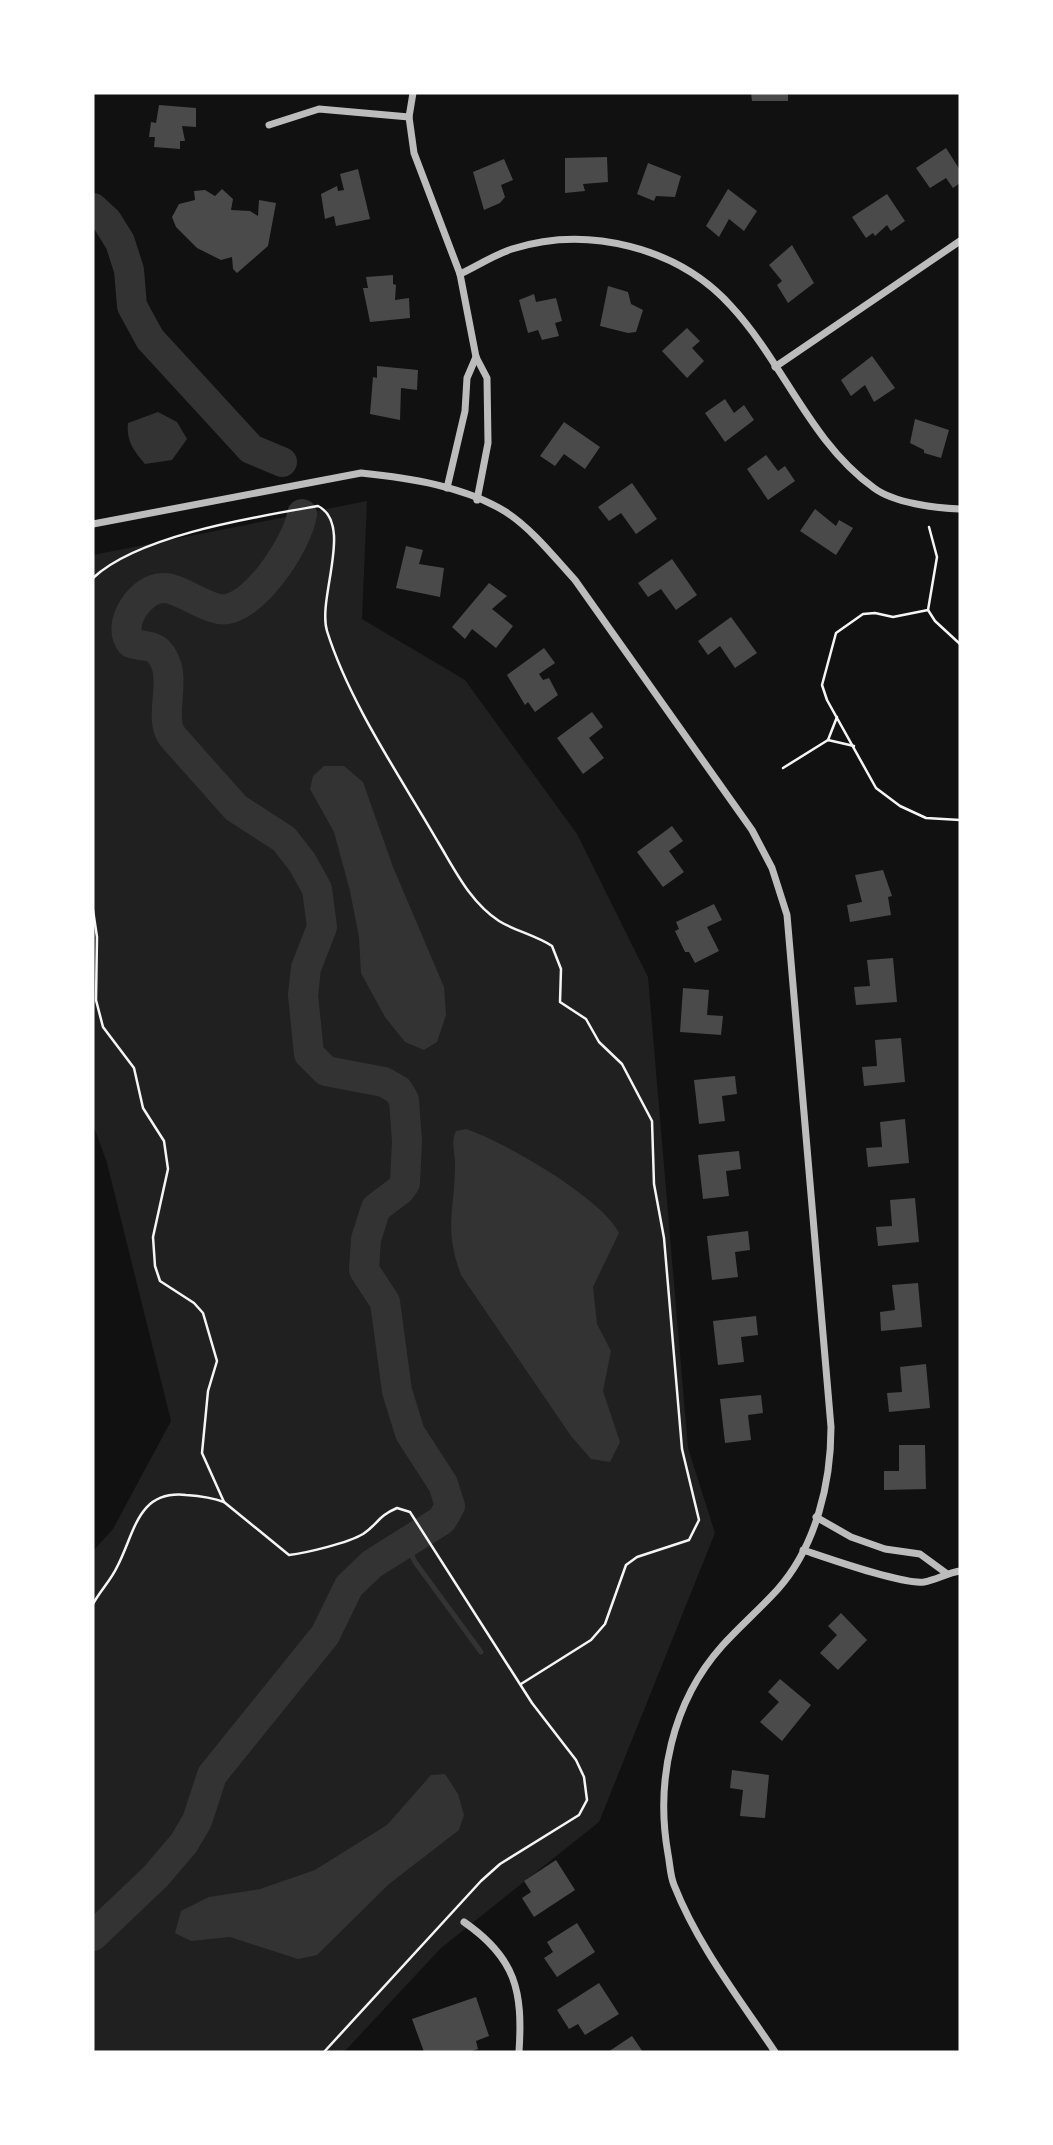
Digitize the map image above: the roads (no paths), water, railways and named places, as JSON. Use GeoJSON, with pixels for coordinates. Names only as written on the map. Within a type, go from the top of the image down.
{"type":"FeatureCollection","features":[{"type":"Feature","properties":{"kind":"street"},"geometry":{"type":"LineString","coordinates":[[413,93],[409,117],[414,153],[460,274],[476,357],[487,378],[488,443],[477,500]]}},
{"type":"Feature","properties":{"kind":"street"},"geometry":{"type":"LineString","coordinates":[[269,125],[319,109],[409,117]]}},
{"type":"Feature","properties":{"kind":"street"},"geometry":{"type":"LineString","coordinates":[[460,274],[513,249],[575,239],[625,244],[664,258],[699,277],[732,306],[833,453],[876,490],[930,508],[960,509]]}},
{"type":"Feature","properties":{"kind":"street"},"geometry":{"type":"LineString","coordinates":[[775,367],[960,241]]}},
{"type":"Feature","properties":{"kind":"street"},"geometry":{"type":"LineString","coordinates":[[447,488],[465,411],[467,378],[476,357]]}},
{"type":"Feature","properties":{"kind":"street"},"geometry":{"type":"LineString","coordinates":[[93,524],[361,473],[402,477],[447,488],[506,512],[541,543],[575,580],[752,830],[772,868],[787,915],[831,1427],[826,1493],[803,1550],[780,1587],[721,1647],[694,1683],[674,1731],[664,1776],[663,1827],[673,1882],[696,1934],[775,2052]]}},
{"type":"Feature","properties":{"kind":"street"},"geometry":{"type":"LineString","coordinates":[[816,1517],[851,1537],[885,1549],[920,1554],[946,1573]]}},
{"type":"Feature","properties":{"kind":"street"},"geometry":{"type":"LineString","coordinates":[[803,1550],[868,1571],[923,1583],[946,1573],[960,1571]]}},
{"type":"Feature","properties":{"kind":"street"},"geometry":{"type":"LineString","coordinates":[[464,1922],[490,1940],[511,1968],[522,2011],[519,2052]]}},
{"type":"Feature","properties":{"kind":"waterway"},"geometry":{"type":"LineString","coordinates":[[93,208],[107,221],[120,242],[129,270],[132,306],[150,339],[251,449],[282,462]]}},
{"type":"Feature","properties":{"kind":"waterway"},"geometry":{"type":"LineString","coordinates":[[93,1936],[156,1876],[184,1843],[197,1821],[212,1775],[325,1635],[349,1586],[372,1564],[442,1520],[450,1506],[443,1484],[410,1433],[397,1391],[385,1302],[364,1270],[366,1239],[376,1208],[405,1183],[407,1141],[404,1100],[398,1090],[384,1082],[326,1071],[309,1054],[303,995],[306,968],[322,927],[317,889],[302,862],[284,839],[236,808],[172,736],[167,718],[169,683],[165,660],[155,649],[131,643],[127,635],[133,608],[139,600],[155,589],[170,589],[219,609],[232,608],[245,601],[271,575],[292,542],[302,514]]}},
{"type":"Feature","properties":{"kind":"waterway"},"geometry":{"type":"LineString","coordinates":[[406,1543],[415,1562],[481,1652]]}}]}
